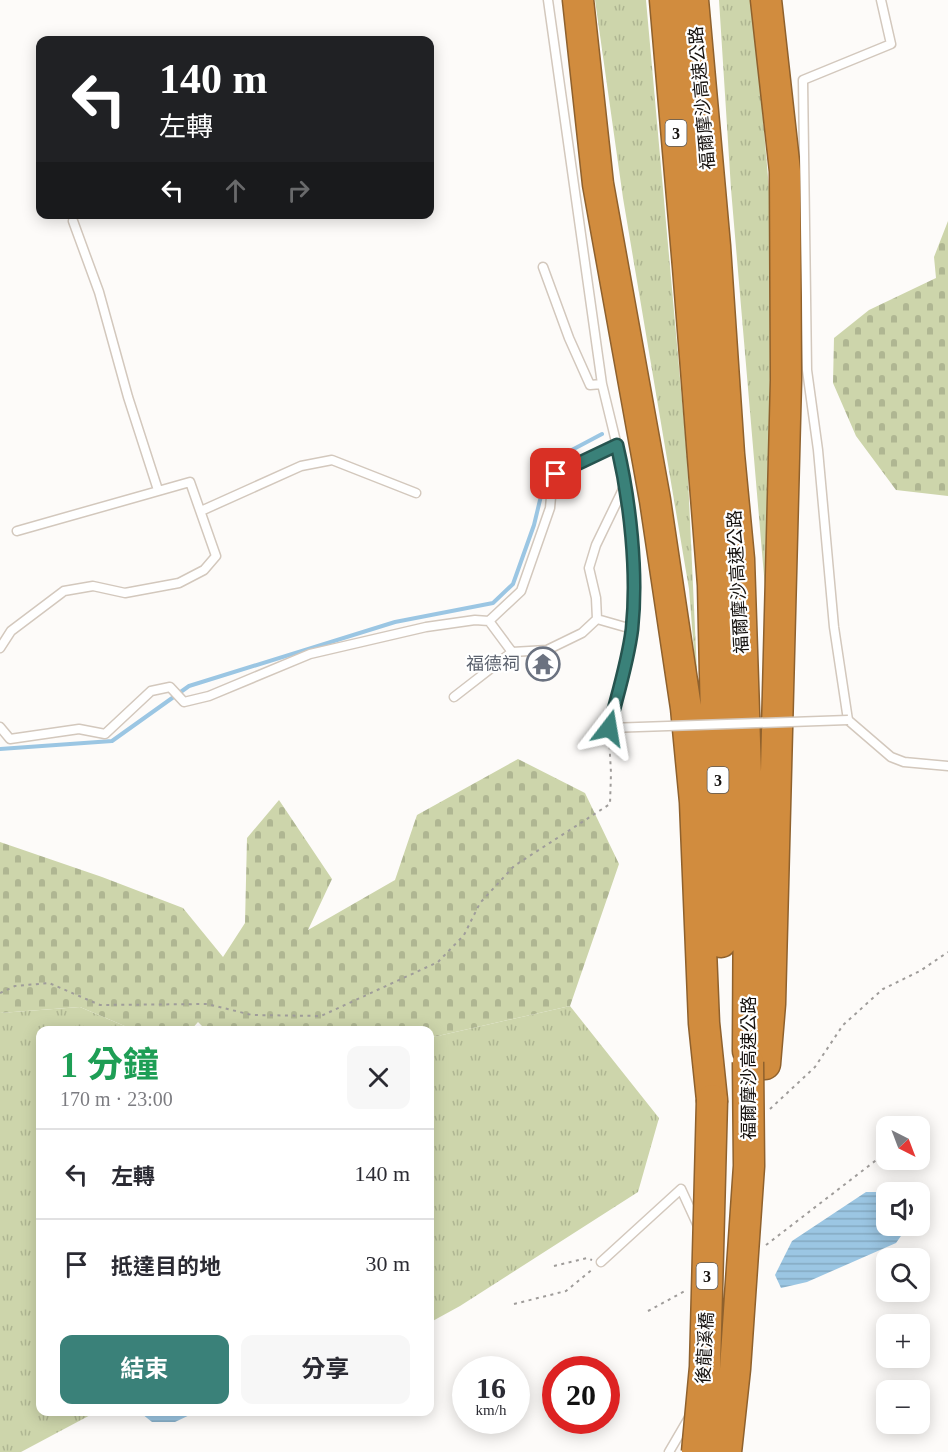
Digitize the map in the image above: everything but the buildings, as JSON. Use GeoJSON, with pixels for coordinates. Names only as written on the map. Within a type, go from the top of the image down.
{"type":"FeatureCollection","features":[{"type":"Feature","properties":{"kind":"highway"},"geometry":{"type":"LineString","coordinates":[[578,0],[597,184],[655,500],[686,708],[696,802],[704,1023],[712,1100]]}},
{"type":"Feature","properties":{"kind":"highway","name":"福爾摩沙高速公路"},"geometry":{"type":"LineString","coordinates":[[665,0],[713,585],[722,1020],[712,1100]]}},
{"type":"Feature","properties":{"kind":"highway","name":"福爾摩沙高速公路"},"geometry":{"type":"LineString","coordinates":[[693,0],[739,559],[757,1063]]}},
{"type":"Feature","properties":{"kind":"highway"},"geometry":{"type":"LineString","coordinates":[[757,1063],[770,1004],[786,380],[785,171],[766,0]]}},
{"type":"Feature","properties":{"kind":"highway","name":"後龍溪橋"},"geometry":{"type":"LineString","coordinates":[[726,1452],[735,1369],[749,1166],[762,1118],[757,1063]]}},
{"type":"Feature","properties":{"kind":"highway","name":"後龍溪橋"},"geometry":{"type":"LineString","coordinates":[[697,1452],[705,1367],[712,1100]]}},
{"type":"Feature","properties":{"kind":"lane"},"geometry":{"type":"LineString","coordinates":[[548,0],[602,384],[626,483],[633,562],[632,629],[609,728],[848,720]]}},
{"type":"Feature","properties":{"kind":"lane"},"geometry":{"type":"LineString","coordinates":[[881,0],[891,44],[803,80],[807,370],[818,450],[834,627],[848,720],[891,758],[904,762],[948,766]]}},
{"type":"Feature","properties":{"kind":"lane"},"geometry":{"type":"LineString","coordinates":[[73,221],[99,292],[128,397],[159,490]]}},
{"type":"Feature","properties":{"kind":"lane"},"geometry":{"type":"LineString","coordinates":[[543,267],[569,338],[590,385],[602,384]]}},
{"type":"Feature","properties":{"kind":"lane"},"geometry":{"type":"LineString","coordinates":[[0,727],[10,739],[79,729],[105,734],[151,691],[170,687],[184,702],[209,696],[310,654],[426,627],[475,620],[489,621],[521,591],[550,508],[552,486],[556,474],[617,445]]}},
{"type":"Feature","properties":{"kind":"lane"},"geometry":{"type":"LineString","coordinates":[[201,511],[301,466],[332,460],[416,493]]}},
{"type":"Feature","properties":{"kind":"lane"},"geometry":{"type":"LineString","coordinates":[[0,648],[11,631],[64,591],[93,585],[125,593],[179,583],[204,570],[216,556],[190,482],[16,531]]}},
{"type":"Feature","properties":{"kind":"lane"},"geometry":{"type":"LineString","coordinates":[[454,697],[512,652],[547,650],[582,633],[597,619],[596,598],[589,568],[596,545],[626,483]]}},
{"type":"Feature","properties":{"kind":"lane"},"geometry":{"type":"LineString","coordinates":[[597,619],[632,629]]}},
{"type":"Feature","properties":{"kind":"lane"},"geometry":{"type":"LineString","coordinates":[[489,621],[512,652]]}},
{"type":"Feature","properties":{"kind":"lane"},"geometry":{"type":"LineString","coordinates":[[601,1262],[681,1189],[718,1269]]}},
{"type":"Feature","properties":{"kind":"lane"},"geometry":{"type":"LineString","coordinates":[[727,1365],[742,1323],[730,1297]]}},
{"type":"Feature","properties":{"kind":"lane"},"geometry":{"type":"LineString","coordinates":[[669,1452],[686,1420],[713,1383]]}},
{"type":"Feature","properties":{"kind":"path"},"geometry":{"type":"LineString","coordinates":[[0,993],[15,986],[49,983],[100,1005],[207,1004],[252,1015],[321,1016],[438,962],[464,935],[480,903],[513,866],[610,804],[609,728]]}},
{"type":"Feature","properties":{"kind":"path"},"geometry":{"type":"LineString","coordinates":[[765,1113],[815,1067],[843,1025],[883,989],[920,971],[948,952]]}},
{"type":"Feature","properties":{"kind":"path"},"geometry":{"type":"LineString","coordinates":[[554,1266],[587,1258],[601,1262]]}},
{"type":"Feature","properties":{"kind":"path"},"geometry":{"type":"LineString","coordinates":[[514,1304],[566,1291],[601,1262]]}},
{"type":"Feature","properties":{"kind":"green space"},"geometry":{"type":"Polygon","coordinates":[[[595,0],[646,0],[687,456],[699,715],[689,589],[623,198],[595,0]]]}},
{"type":"Feature","properties":{"kind":"green space"},"geometry":{"type":"Polygon","coordinates":[[[719,0],[755,0],[756,38],[775,258],[770,646],[731,189],[719,0]]]}},
{"type":"Feature","properties":{"kind":"green space"},"geometry":{"type":"Polygon","coordinates":[[[948,221],[948,496],[896,490],[856,436],[833,383],[834,338],[869,310],[936,278],[934,257],[948,221]]]}},
{"type":"Feature","properties":{"kind":"green space"},"geometry":{"type":"Polygon","coordinates":[[[518,759],[585,793],[619,864],[570,1006],[434,1037],[434,1026],[202,1026],[198,1022],[194,1026],[125,1026],[80,1007],[0,1013],[0,842],[183,908],[223,957],[245,923],[247,838],[279,800],[332,879],[308,930],[395,880],[417,815],[518,759]]]}},
{"type":"Feature","properties":{"kind":"green space"},"geometry":{"type":"Polygon","coordinates":[[[570,1006],[659,1118],[638,1192],[434,1320],[434,1037],[570,1006]]]}},
{"type":"Feature","properties":{"kind":"green space"},"geometry":{"type":"Polygon","coordinates":[[[80,1007],[125,1026],[36,1026],[36,1416],[88,1416],[21,1452],[0,1452],[0,1013],[80,1007]]]}},
{"type":"Feature","properties":{"kind":"water"},"geometry":{"type":"Polygon","coordinates":[[[866,1192],[876,1192],[876,1236],[901,1236],[896,1243],[885,1248],[876,1248],[876,1252],[807,1282],[781,1288],[775,1275],[792,1241],[866,1192]]]}},
{"type":"Feature","properties":{"kind":"water"},"geometry":{"type":"Polygon","coordinates":[[[144,1416],[188,1416],[175,1422],[152,1422],[144,1416]]]}},
{"type":"Feature","properties":{"kind":"waterway"},"geometry":{"type":"LineString","coordinates":[[0,749],[112,741],[189,686],[395,622],[493,603],[513,584],[534,525],[551,461],[602,434]]}},
{"type":"Feature","properties":{"kind":"place","name":"福德祠"},"geometry":{"type":"Point","coordinates":[543,664]}},
{"type":"Feature","properties":{"kind":"route"},"geometry":{"type":"LineString","coordinates":[[556,474],[617,445],[626,483],[633,562],[632,629],[609,728]]}}]}
